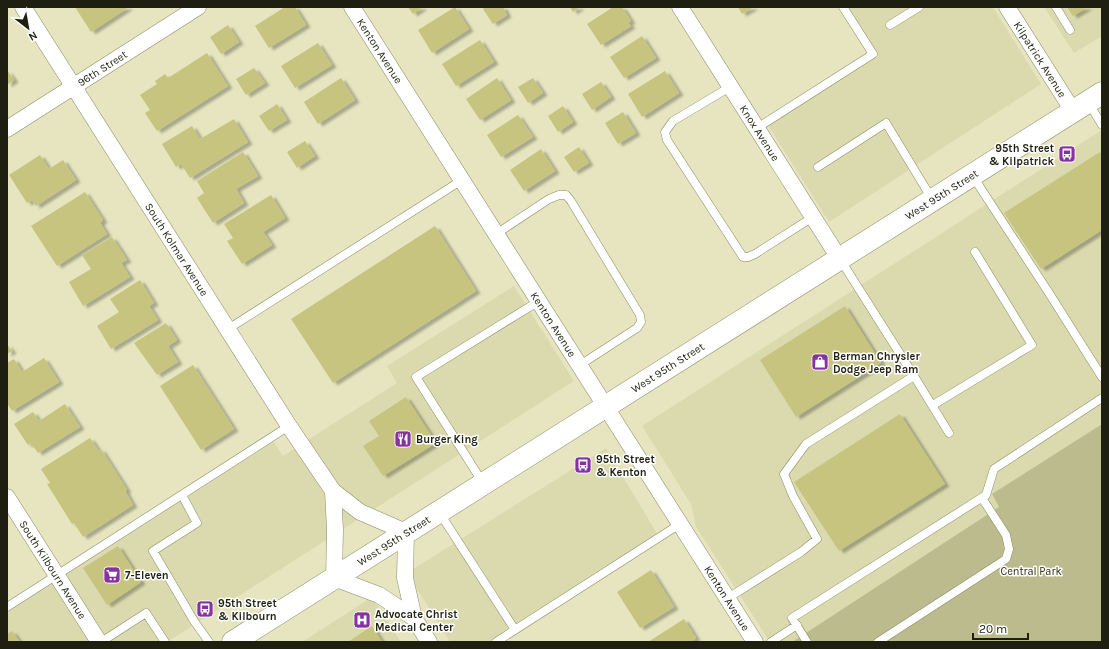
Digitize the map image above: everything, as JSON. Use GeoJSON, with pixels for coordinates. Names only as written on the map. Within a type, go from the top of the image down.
{"type":"FeatureCollection","features":[{"type":"Feature","properties":{"kind":"main road","name":"West 95th Street"},"geometry":{"type":"LineString","coordinates":[[233,642],[606,405],[1088,102]]}},
{"type":"Feature","properties":{"kind":"street","name":"South Kolmar Avenue"},"geometry":{"type":"LineString","coordinates":[[23,7],[289,426],[333,491],[360,512],[406,532]]}},
{"type":"Feature","properties":{"kind":"street","name":"96th Street"},"geometry":{"type":"LineString","coordinates":[[7,129],[198,7]]}},
{"type":"Feature","properties":{"kind":"street","name":"Kenton Avenue"},"geometry":{"type":"LineString","coordinates":[[352,7],[755,642]]}},
{"type":"Feature","properties":{"kind":"street","name":"Knox Avenue"},"geometry":{"type":"LineString","coordinates":[[680,7],[839,258]]}},
{"type":"Feature","properties":{"kind":"street","name":"Kilpatrick Avenue"},"geometry":{"type":"LineString","coordinates":[[1007,7],[1088,102]]}},
{"type":"Feature","properties":{"kind":"street"},"geometry":{"type":"LineString","coordinates":[[333,491],[335,530],[334,578],[379,595],[414,618]]}},
{"type":"Feature","properties":{"kind":"street","name":"South Kilbourn Avenue"},"geometry":{"type":"LineString","coordinates":[[7,497],[100,642]]}},
{"type":"Feature","properties":{"kind":"street"},"geometry":{"type":"LineString","coordinates":[[406,532],[405,578],[414,618],[429,642]]}},
{"type":"Feature","properties":{"kind":"lane"},"geometry":{"type":"LineString","coordinates":[[757,128],[873,54],[843,7]]}},
{"type":"Feature","properties":{"kind":"lane"},"geometry":{"type":"LineString","coordinates":[[890,25],[919,7]]}},
{"type":"Feature","properties":{"kind":"lane"},"geometry":{"type":"LineString","coordinates":[[1056,7],[1070,30]]}},
{"type":"Feature","properties":{"kind":"lane"},"geometry":{"type":"LineString","coordinates":[[730,87],[673,121],[665,132],[667,140],[743,257],[748,257],[755,254],[813,217]]}},
{"type":"Feature","properties":{"kind":"lane"},"geometry":{"type":"LineString","coordinates":[[1088,102],[1102,125]]}},
{"type":"Feature","properties":{"kind":"lane"},"geometry":{"type":"LineString","coordinates":[[818,167],[886,124],[933,199]]}},
{"type":"Feature","properties":{"kind":"lane"},"geometry":{"type":"LineString","coordinates":[[972,175],[1102,377]]}},
{"type":"Feature","properties":{"kind":"lane"},"geometry":{"type":"LineString","coordinates":[[228,329],[462,180]]}},
{"type":"Feature","properties":{"kind":"lane"},"geometry":{"type":"LineString","coordinates":[[496,234],[550,199],[560,195],[566,196],[571,201],[640,315],[641,322],[637,328],[580,365]]}},
{"type":"Feature","properties":{"kind":"lane"},"geometry":{"type":"LineString","coordinates":[[933,405],[1032,345],[975,252]]}},
{"type":"Feature","properties":{"kind":"lane"},"geometry":{"type":"LineString","coordinates":[[839,258],[933,405],[949,433]]}},
{"type":"Feature","properties":{"kind":"lane"},"geometry":{"type":"LineString","coordinates":[[483,483],[416,377],[539,301]]}},
{"type":"Feature","properties":{"kind":"lane"},"geometry":{"type":"LineString","coordinates":[[728,598],[801,552],[818,539],[793,496],[784,474],[806,444],[914,376]]}},
{"type":"Feature","properties":{"kind":"lane"},"geometry":{"type":"LineString","coordinates":[[808,642],[792,618],[982,498],[986,495],[994,468],[1102,398]]}},
{"type":"Feature","properties":{"kind":"lane"},"geometry":{"type":"LineString","coordinates":[[7,608],[289,426]]}},
{"type":"Feature","properties":{"kind":"lane"},"geometry":{"type":"LineString","coordinates":[[182,495],[197,523],[153,551],[194,620],[209,642]]}},
{"type":"Feature","properties":{"kind":"lane"},"geometry":{"type":"LineString","coordinates":[[878,642],[1006,558],[1009,549],[1006,535],[982,498]]}},
{"type":"Feature","properties":{"kind":"lane"},"geometry":{"type":"LineString","coordinates":[[439,511],[515,630]]}},
{"type":"Feature","properties":{"kind":"lane"},"geometry":{"type":"LineString","coordinates":[[496,642],[680,524]]}},
{"type":"Feature","properties":{"kind":"lane"},"geometry":{"type":"LineString","coordinates":[[100,642],[146,613],[165,642]]}},
{"type":"Feature","properties":{"kind":"lane"},"geometry":{"type":"LineString","coordinates":[[771,642],[797,625]]}},
{"type":"Feature","properties":{"kind":"shaded area"},"geometry":{"type":"Polygon","coordinates":[[[849,7],[993,7],[1041,84],[829,222],[766,122],[873,54],[845,9],[849,7]]]}},
{"type":"Feature","properties":{"kind":"shaded area"},"geometry":{"type":"Polygon","coordinates":[[[1044,7],[1102,7],[1102,36],[1074,53],[1044,7]]]}},
{"type":"Feature","properties":{"kind":"shaded area"},"geometry":{"type":"Polygon","coordinates":[[[1102,130],[1102,424],[992,494],[999,507],[792,642],[770,642],[696,527],[691,504],[642,426],[1102,130]]]}},
{"type":"Feature","properties":{"kind":"shaded area"},"geometry":{"type":"Polygon","coordinates":[[[514,286],[574,381],[167,642],[7,642],[7,607],[271,438],[283,456],[397,383],[387,366],[514,286]]]}},
{"type":"Feature","properties":{"kind":"shaded area"},"geometry":{"type":"Polygon","coordinates":[[[606,448],[659,537],[496,642],[450,642],[407,573],[606,448]]]}},
{"type":"Feature","properties":{"kind":"shaded area","name":"Advocate Christ Medical Center"},"geometry":{"type":"Polygon","coordinates":[[[372,597],[401,642],[302,642],[372,597]]]}},
{"type":"Feature","properties":{"kind":"green space","name":"Central Park"},"geometry":{"type":"Polygon","coordinates":[[[1102,424],[1102,642],[792,642],[999,507],[992,494],[1102,424]]]}},
{"type":"Feature","properties":{"kind":"building"},"geometry":{"type":"Polygon","coordinates":[[[75,7],[129,7],[91,32],[75,7]]]}},
{"type":"Feature","properties":{"kind":"building"},"geometry":{"type":"Polygon","coordinates":[[[285,7],[295,7],[306,25],[269,48],[255,26],[285,7]]]}},
{"type":"Feature","properties":{"kind":"building"},"geometry":{"type":"Polygon","coordinates":[[[408,7],[423,7],[413,14],[408,7]]]}},
{"type":"Feature","properties":{"kind":"building"},"geometry":{"type":"Polygon","coordinates":[[[455,7],[469,29],[432,53],[418,30],[455,7]]]}},
{"type":"Feature","properties":{"kind":"building"},"geometry":{"type":"Polygon","coordinates":[[[485,7],[503,7],[507,15],[493,24],[483,9],[485,7]]]}},
{"type":"Feature","properties":{"kind":"building"},"geometry":{"type":"Polygon","coordinates":[[[570,7],[580,7],[573,12],[570,7]]]}},
{"type":"Feature","properties":{"kind":"building"},"geometry":{"type":"Polygon","coordinates":[[[613,7],[622,7],[631,21],[628,23],[631,26],[601,45],[587,24],[613,7]]]}},
{"type":"Feature","properties":{"kind":"building"},"geometry":{"type":"Polygon","coordinates":[[[738,7],[754,7],[742,14],[738,7]]]}},
{"type":"Feature","properties":{"kind":"building"},"geometry":{"type":"Polygon","coordinates":[[[1067,7],[1088,7],[1073,16],[1067,7]]]}},
{"type":"Feature","properties":{"kind":"building"},"geometry":{"type":"Polygon","coordinates":[[[228,25],[239,42],[221,54],[210,37],[228,25]]]}},
{"type":"Feature","properties":{"kind":"building"},"geometry":{"type":"Polygon","coordinates":[[[642,36],[656,58],[624,78],[610,57],[642,36]]]}},
{"type":"Feature","properties":{"kind":"building"},"geometry":{"type":"Polygon","coordinates":[[[480,40],[494,62],[456,86],[442,64],[480,40]]]}},
{"type":"Feature","properties":{"kind":"building"},"geometry":{"type":"Polygon","coordinates":[[[318,43],[332,65],[295,88],[281,66],[318,43]]]}},
{"type":"Feature","properties":{"kind":"building"},"geometry":{"type":"Polygon","coordinates":[[[207,53],[228,86],[157,131],[145,113],[150,110],[140,95],[157,84],[155,81],[165,74],[168,78],[207,53]]]}},
{"type":"Feature","properties":{"kind":"building"},"geometry":{"type":"Polygon","coordinates":[[[254,68],[265,83],[246,95],[236,79],[254,68]]]}},
{"type":"Feature","properties":{"kind":"building"},"geometry":{"type":"Polygon","coordinates":[[[7,70],[14,80],[7,85],[7,70]]]}},
{"type":"Feature","properties":{"kind":"building"},"geometry":{"type":"Polygon","coordinates":[[[665,71],[679,93],[642,117],[628,94],[665,71]]]}},
{"type":"Feature","properties":{"kind":"building"},"geometry":{"type":"Polygon","coordinates":[[[341,78],[355,100],[318,124],[304,102],[341,78]]]}},
{"type":"Feature","properties":{"kind":"building"},"geometry":{"type":"Polygon","coordinates":[[[497,78],[511,100],[480,120],[466,99],[497,78]]]}},
{"type":"Feature","properties":{"kind":"building"},"geometry":{"type":"Polygon","coordinates":[[[533,78],[543,93],[528,103],[518,87],[533,78]]]}},
{"type":"Feature","properties":{"kind":"building"},"geometry":{"type":"Polygon","coordinates":[[[601,82],[611,97],[592,110],[582,94],[601,82]]]}},
{"type":"Feature","properties":{"kind":"building"},"geometry":{"type":"Polygon","coordinates":[[[277,104],[287,120],[269,131],[259,116],[277,104]]]}},
{"type":"Feature","properties":{"kind":"building"},"geometry":{"type":"Polygon","coordinates":[[[563,106],[573,122],[558,132],[548,116],[563,106]]]}},
{"type":"Feature","properties":{"kind":"building"},"geometry":{"type":"Polygon","coordinates":[[[623,112],[636,133],[618,144],[605,123],[623,112]]]}},
{"type":"Feature","properties":{"kind":"building"},"geometry":{"type":"Polygon","coordinates":[[[518,115],[533,137],[501,157],[487,135],[518,115]]]}},
{"type":"Feature","properties":{"kind":"building"},"geometry":{"type":"Polygon","coordinates":[[[234,119],[248,142],[190,178],[181,164],[176,167],[162,144],[192,126],[200,139],[234,119]]]}},
{"type":"Feature","properties":{"kind":"building"},"geometry":{"type":"Polygon","coordinates":[[[305,141],[315,156],[297,168],[287,152],[305,141]]]}},
{"type":"Feature","properties":{"kind":"building"},"geometry":{"type":"Polygon","coordinates":[[[579,147],[589,163],[574,172],[564,157],[579,147]]]}},
{"type":"Feature","properties":{"kind":"building"},"geometry":{"type":"Polygon","coordinates":[[[541,149],[555,171],[524,191],[510,170],[541,149]]]}},
{"type":"Feature","properties":{"kind":"building"},"geometry":{"type":"Polygon","coordinates":[[[243,152],[258,176],[236,189],[244,203],[213,223],[197,198],[204,193],[197,181],[243,152]]]}},
{"type":"Feature","properties":{"kind":"building"},"geometry":{"type":"Polygon","coordinates":[[[1100,152],[1102,156],[1102,230],[1041,269],[1004,213],[1100,152]]]}},
{"type":"Feature","properties":{"kind":"building"},"geometry":{"type":"Polygon","coordinates":[[[40,155],[49,169],[63,160],[76,180],[36,206],[32,200],[27,203],[9,175],[40,155]]]}},
{"type":"Feature","properties":{"kind":"building"},"geometry":{"type":"Polygon","coordinates":[[[85,192],[103,220],[100,223],[107,234],[57,266],[31,226],[85,192]]]}},
{"type":"Feature","properties":{"kind":"building"},"geometry":{"type":"Polygon","coordinates":[[[271,195],[285,218],[263,232],[272,245],[242,264],[227,241],[233,238],[224,224],[271,195]]]}},
{"type":"Feature","properties":{"kind":"building"},"geometry":{"type":"Polygon","coordinates":[[[435,226],[476,291],[333,383],[291,319],[435,226]]]}},
{"type":"Feature","properties":{"kind":"building"},"geometry":{"type":"Polygon","coordinates":[[[112,237],[127,260],[121,263],[130,277],[83,306],[69,282],[91,269],[82,255],[112,237]]]}},
{"type":"Feature","properties":{"kind":"building"},"geometry":{"type":"Polygon","coordinates":[[[140,280],[154,303],[149,306],[158,320],[111,349],[97,326],[119,312],[110,299],[140,280]]]}},
{"type":"Feature","properties":{"kind":"building","name":"Berman Chrysler Dodge Jeep Ram"},"geometry":{"type":"Polygon","coordinates":[[[845,306],[881,363],[796,417],[760,360],[845,306]]]}},
{"type":"Feature","properties":{"kind":"building"},"geometry":{"type":"Polygon","coordinates":[[[166,323],[177,340],[168,346],[178,362],[157,375],[134,343],[166,323]]]}},
{"type":"Feature","properties":{"kind":"building"},"geometry":{"type":"Polygon","coordinates":[[[7,344],[12,351],[7,354],[7,344]]]}},
{"type":"Feature","properties":{"kind":"building"},"geometry":{"type":"Polygon","coordinates":[[[44,358],[59,382],[12,411],[7,403],[7,363],[14,359],[22,372],[44,358]]]}},
{"type":"Feature","properties":{"kind":"building"},"geometry":{"type":"Polygon","coordinates":[[[193,365],[234,429],[201,450],[160,386],[193,365]]]}},
{"type":"Feature","properties":{"kind":"building","name":"Burger King"},"geometry":{"type":"Polygon","coordinates":[[[406,397],[436,443],[383,476],[363,446],[379,436],[369,421],[406,397]]]}},
{"type":"Feature","properties":{"kind":"building"},"geometry":{"type":"Polygon","coordinates":[[[65,404],[80,427],[38,453],[31,443],[28,445],[14,424],[33,412],[39,421],[65,404]]]}},
{"type":"Feature","properties":{"kind":"building"},"geometry":{"type":"Polygon","coordinates":[[[900,414],[945,484],[839,551],[794,482],[900,414]]]}},
{"type":"Feature","properties":{"kind":"building"},"geometry":{"type":"Polygon","coordinates":[[[90,438],[99,451],[101,449],[127,490],[125,491],[133,505],[83,537],[74,523],[72,524],[47,484],[50,483],[41,469],[90,438]]]}},
{"type":"Feature","properties":{"kind":"building","name":"7-Eleven"},"geometry":{"type":"Polygon","coordinates":[[[118,546],[141,582],[107,605],[83,568],[118,546]]]}},
{"type":"Feature","properties":{"kind":"building"},"geometry":{"type":"Polygon","coordinates":[[[651,570],[674,607],[640,628],[617,592],[651,570]]]}},
{"type":"Feature","properties":{"kind":"building"},"geometry":{"type":"Polygon","coordinates":[[[684,619],[696,638],[690,642],[648,642],[684,619]]]}},
{"type":"Feature","properties":{"kind":"building"},"geometry":{"type":"Polygon","coordinates":[[[372,626],[382,642],[348,642],[372,626]]]}},
{"type":"Feature","properties":{"kind":"building"},"geometry":{"type":"Polygon","coordinates":[[[12,631],[20,642],[7,642],[7,634],[12,631]]]}},
{"type":"Feature","properties":{"kind":"place","name":"95th Street & Kilpatrick"},"geometry":{"type":"Point","coordinates":[1067,154]}},
{"type":"Feature","properties":{"kind":"place","name":"Berman Chrysler Dodge Jeep Ram"},"geometry":{"type":"Point","coordinates":[820,362]}},
{"type":"Feature","properties":{"kind":"place","name":"Burger King"},"geometry":{"type":"Point","coordinates":[403,439]}},
{"type":"Feature","properties":{"kind":"place","name":"95th Street & Kenton"},"geometry":{"type":"Point","coordinates":[583,465]}},
{"type":"Feature","properties":{"kind":"place","name":"7-Eleven"},"geometry":{"type":"Point","coordinates":[112,575]}},
{"type":"Feature","properties":{"kind":"place","name":"95th Street & Kilbourn"},"geometry":{"type":"Point","coordinates":[205,609]}},
{"type":"Feature","properties":{"kind":"place","name":"Advocate Christ Medical Center"},"geometry":{"type":"Point","coordinates":[362,620]}}]}
